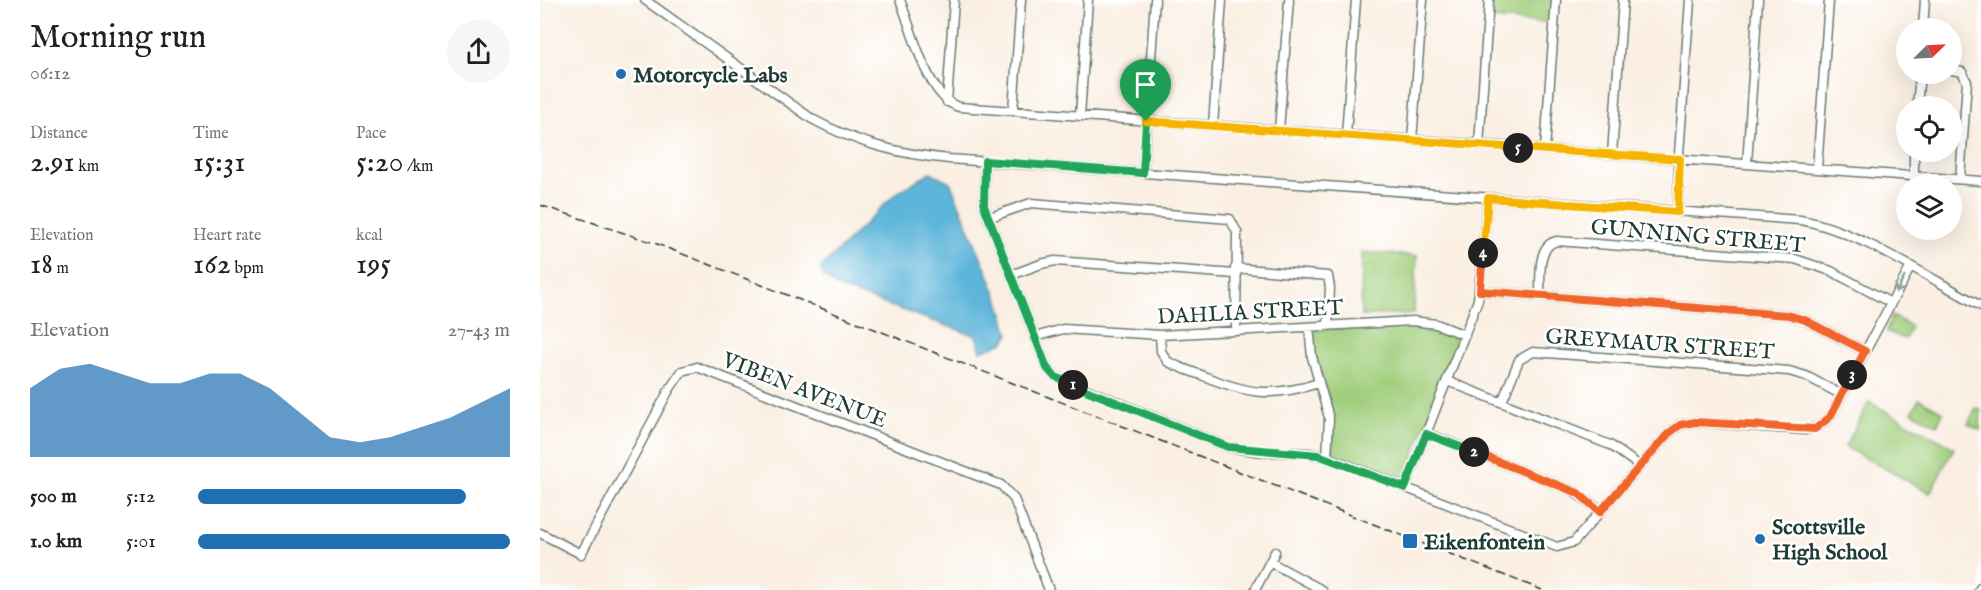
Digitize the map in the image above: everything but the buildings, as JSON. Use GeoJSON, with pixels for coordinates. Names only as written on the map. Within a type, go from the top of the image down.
{"type":"FeatureCollection","features":[{"type":"Feature","properties":{"kind":"street"},"geometry":{"type":"LineString","coordinates":[[645,0],[812,119],[842,135],[880,148],[918,156],[1820,224],[1849,235],[1981,306]]}},
{"type":"Feature","properties":{"kind":"street"},"geometry":{"type":"LineString","coordinates":[[900,0],[933,84],[947,102],[964,108],[1817,169],[1896,178]]}},
{"type":"Feature","properties":{"kind":"street"},"geometry":{"type":"LineString","coordinates":[[947,102],[954,0]]}},
{"type":"Feature","properties":{"kind":"street"},"geometry":{"type":"LineString","coordinates":[[1013,111],[1021,0]]}},
{"type":"Feature","properties":{"kind":"street"},"geometry":{"type":"LineString","coordinates":[[1080,116],[1088,0]]}},
{"type":"Feature","properties":{"kind":"street"},"geometry":{"type":"LineString","coordinates":[[1143,173],[1155,0]]}},
{"type":"Feature","properties":{"kind":"street"},"geometry":{"type":"LineString","coordinates":[[1213,125],[1222,0]]}},
{"type":"Feature","properties":{"kind":"street"},"geometry":{"type":"LineString","coordinates":[[1279,130],[1288,0]]}},
{"type":"Feature","properties":{"kind":"street"},"geometry":{"type":"LineString","coordinates":[[1346,135],[1356,0]]}},
{"type":"Feature","properties":{"kind":"street"},"geometry":{"type":"LineString","coordinates":[[1412,140],[1423,0]]}},
{"type":"Feature","properties":{"kind":"street"},"geometry":{"type":"LineString","coordinates":[[1479,145],[1489,0]]}},
{"type":"Feature","properties":{"kind":"street"},"geometry":{"type":"LineString","coordinates":[[1545,149],[1556,0]]}},
{"type":"Feature","properties":{"kind":"street"},"geometry":{"type":"LineString","coordinates":[[1612,154],[1623,0]]}},
{"type":"Feature","properties":{"kind":"street"},"geometry":{"type":"LineString","coordinates":[[1678,212],[1690,0]]}},
{"type":"Feature","properties":{"kind":"street"},"geometry":{"type":"LineString","coordinates":[[1747,164],[1758,0]]}},
{"type":"Feature","properties":{"kind":"street"},"geometry":{"type":"LineString","coordinates":[[1817,169],[1829,0]]}},
{"type":"Feature","properties":{"kind":"street"},"geometry":{"type":"LineString","coordinates":[[1924,18],[1925,0]]}},
{"type":"Feature","properties":{"kind":"street"},"geometry":{"type":"LineString","coordinates":[[1959,174],[1967,80],[1962,72]]}},
{"type":"Feature","properties":{"kind":"street"},"geometry":{"type":"LineString","coordinates":[[985,161],[983,199],[988,218],[1047,368],[1065,381],[1228,447],[1262,452],[1308,453],[1327,457],[1557,547],[1574,542],[1668,434],[1686,423],[1810,430],[1826,421],[1910,268]]}},
{"type":"Feature","properties":{"kind":"street"},"geometry":{"type":"LineString","coordinates":[[1962,179],[1981,181]]}},
{"type":"Feature","properties":{"kind":"street"},"geometry":{"type":"LineString","coordinates":[[1405,488],[1480,291],[1488,198]]}},
{"type":"Feature","properties":{"kind":"street"},"geometry":{"type":"LineString","coordinates":[[988,218],[1031,203],[1225,217],[1236,227],[1236,331]]}},
{"type":"Feature","properties":{"kind":"street","name":"GUNNING STREET"},"geometry":{"type":"LineString","coordinates":[[1540,296],[1543,251],[1548,244],[1557,241],[1795,259],[1832,271],[1891,303]]}},
{"type":"Feature","properties":{"kind":"street"},"geometry":{"type":"LineString","coordinates":[[1011,275],[1055,261],[1328,276],[1330,288],[1328,326]]}},
{"type":"Feature","properties":{"kind":"street"},"geometry":{"type":"LineString","coordinates":[[1480,291],[1788,315],[1805,320],[1865,351]]}},
{"type":"Feature","properties":{"kind":"street","name":"DAHLIA STREET"},"geometry":{"type":"LineString","coordinates":[[1035,337],[1063,329],[1160,334],[1425,322],[1465,335]]}},
{"type":"Feature","properties":{"kind":"street"},"geometry":{"type":"LineString","coordinates":[[1310,327],[1312,357],[1329,417],[1327,457]]}},
{"type":"Feature","properties":{"kind":"street"},"geometry":{"type":"LineString","coordinates":[[1160,334],[1161,351],[1167,361],[1240,390],[1283,393],[1319,382]]}},
{"type":"Feature","properties":{"kind":"street","name":"GREYMAUR STREET"},"geometry":{"type":"LineString","coordinates":[[1502,402],[1519,360],[1533,352],[1789,371],[1842,394]]}},
{"type":"Feature","properties":{"kind":"street","name":"VIBEN AVENUE"},"geometry":{"type":"LineString","coordinates":[[540,533],[581,554],[669,390],[682,371],[693,366],[1000,485],[1016,504],[1049,590]]}},
{"type":"Feature","properties":{"kind":"street"},"geometry":{"type":"LineString","coordinates":[[1447,381],[1610,445],[1640,466]]}},
{"type":"Feature","properties":{"kind":"street"},"geometry":{"type":"LineString","coordinates":[[1426,434],[1574,491],[1600,512]]}},
{"type":"Feature","properties":{"kind":"street"},"geometry":{"type":"LineString","coordinates":[[1255,590],[1275,552]]}},
{"type":"Feature","properties":{"kind":"street"},"geometry":{"type":"LineString","coordinates":[[1270,562],[1322,590]]}},
{"type":"Feature","properties":{"kind":"green space"},"geometry":{"type":"Polygon","coordinates":[[[1494,0],[1553,0],[1552,23],[1492,19],[1494,0]]]}},
{"type":"Feature","properties":{"kind":"green space"},"geometry":{"type":"Polygon","coordinates":[[[1362,252],[1417,256],[1414,313],[1361,316],[1362,252]]]}},
{"type":"Feature","properties":{"kind":"green space"},"geometry":{"type":"Polygon","coordinates":[[[1892,316],[1911,326],[1905,339],[1886,331],[1892,316]]]}},
{"type":"Feature","properties":{"kind":"green space"},"geometry":{"type":"Polygon","coordinates":[[[1417,325],[1452,334],[1457,342],[1406,476],[1395,480],[1333,454],[1331,411],[1313,348],[1313,335],[1316,330],[1417,325]]]}},
{"type":"Feature","properties":{"kind":"green space"},"geometry":{"type":"Polygon","coordinates":[[[1919,399],[1943,412],[1937,425],[1912,412],[1919,399]]]}},
{"type":"Feature","properties":{"kind":"green space"},"geometry":{"type":"Polygon","coordinates":[[[1869,402],[1954,448],[1930,493],[1845,447],[1869,402]]]}},
{"type":"Feature","properties":{"kind":"green space"},"geometry":{"type":"Polygon","coordinates":[[[1976,408],[1981,410],[1980,430],[1968,424],[1976,408]]]}},
{"type":"Feature","properties":{"kind":"water"},"geometry":{"type":"Polygon","coordinates":[[[930,172],[950,182],[999,301],[1009,334],[1004,342],[981,351],[976,336],[837,287],[823,276],[821,268],[894,195],[930,172]]]}},
{"type":"Feature","properties":{"kind":"railway"},"geometry":{"type":"LineString","coordinates":[[540,205],[657,244],[1542,590]]}},
{"type":"Feature","properties":{"kind":"place","name":"Motorcycle Labs"},"geometry":{"type":"Point","coordinates":[621,74]}},
{"type":"Feature","properties":{"kind":"place","name":"Scottsville High School"},"geometry":{"type":"Point","coordinates":[1760,539]}},
{"type":"Feature","properties":{"kind":"place","name":"Eikenfontein"},"geometry":{"type":"Point","coordinates":[1410,541]}},
{"type":"Feature","properties":{"kind":"route"},"geometry":{"type":"LineString","coordinates":[[1146,121],[1680,159],[1678,212],[1488,198],[1480,291],[1796,316],[1865,351],[1830,417],[1815,429],[1695,422],[1680,425],[1668,434],[1600,512],[1586,498],[1574,491],[1426,434],[1405,488],[1327,457],[1308,453],[1262,452],[1228,447],[1054,376],[1047,368],[984,206],[982,189],[985,161],[1143,173],[1146,121]]}}]}
